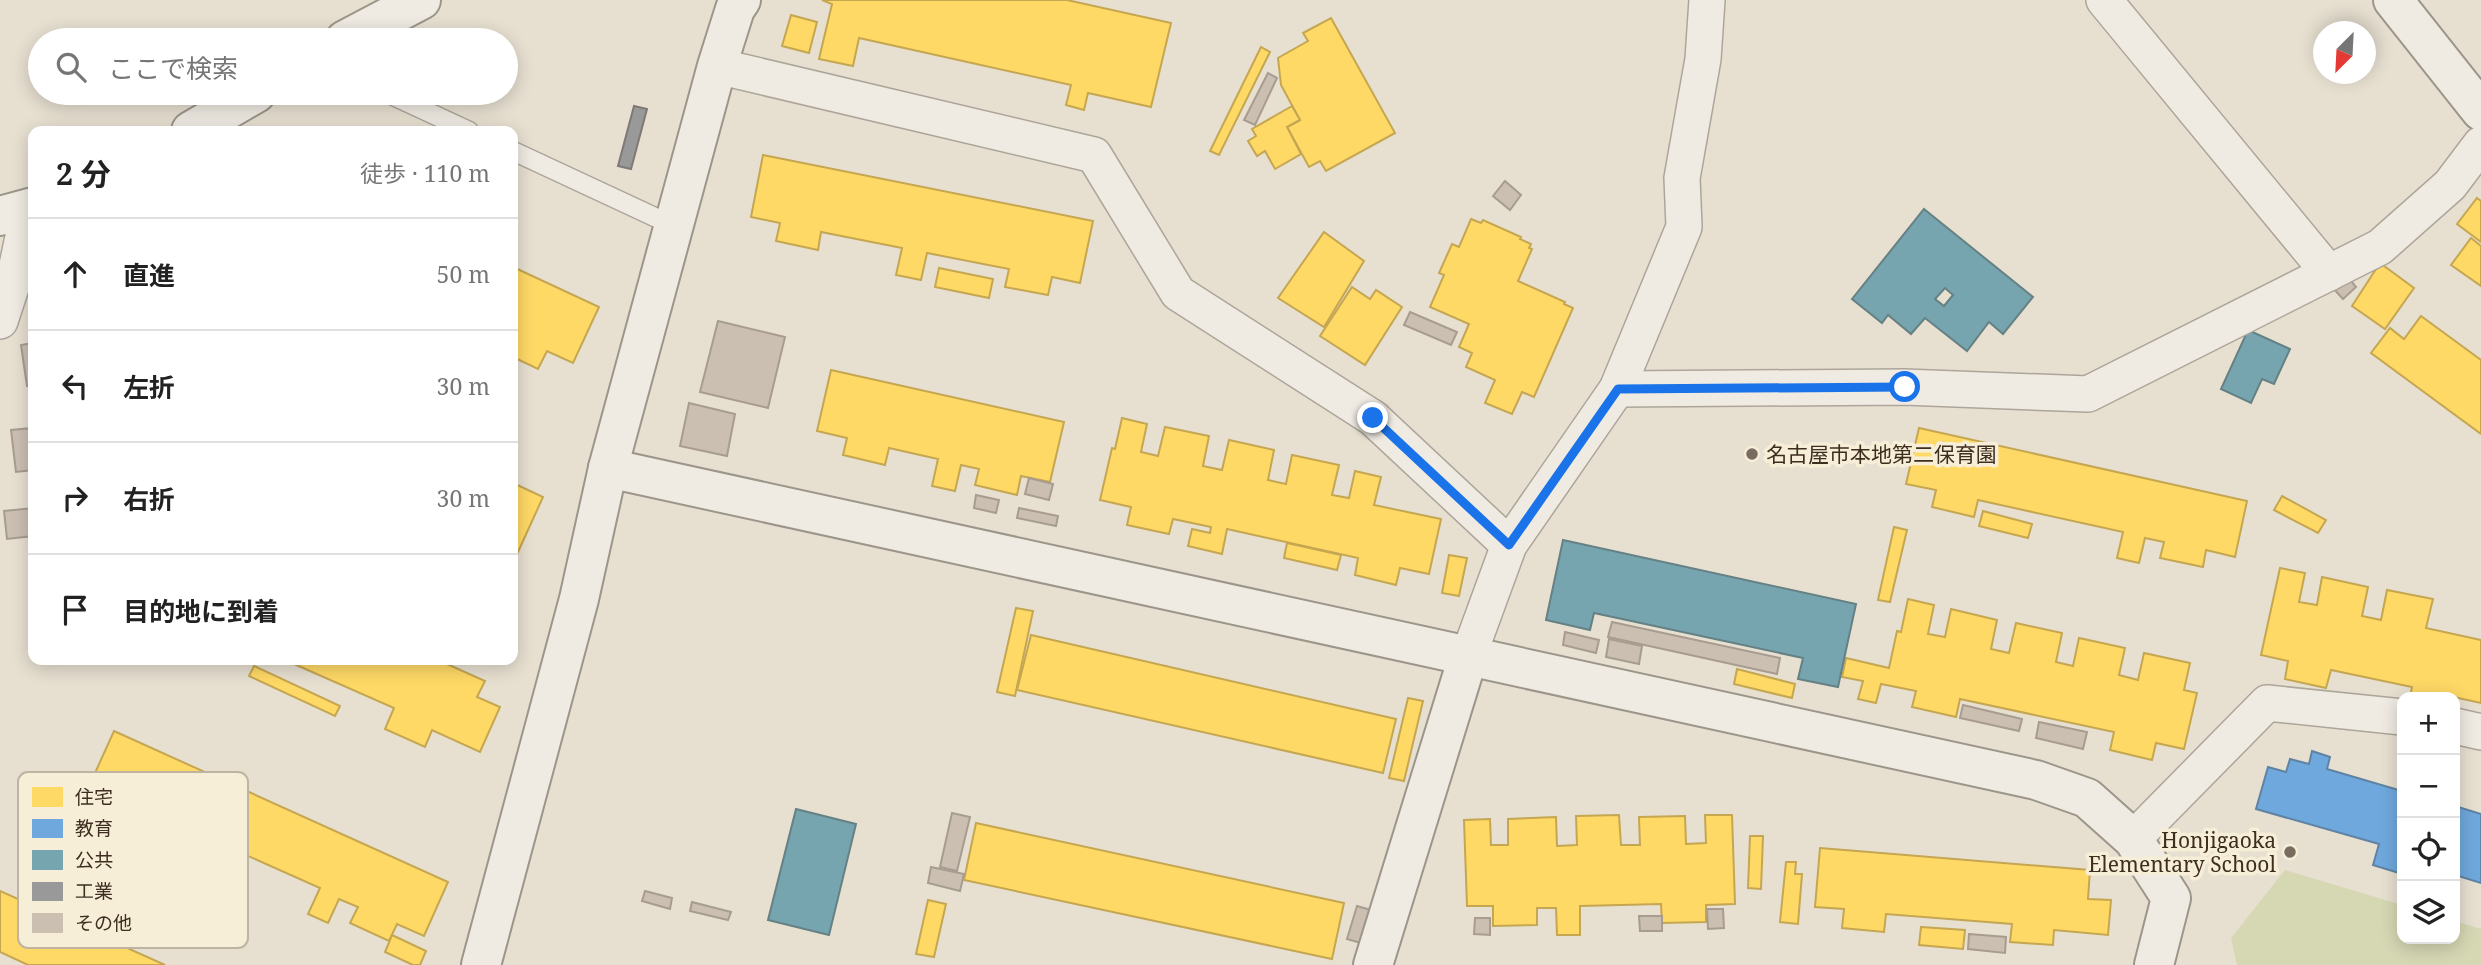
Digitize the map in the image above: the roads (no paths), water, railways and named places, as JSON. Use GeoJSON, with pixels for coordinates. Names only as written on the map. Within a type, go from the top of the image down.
{"type":"FeatureCollection","features":[{"type":"Feature","properties":{"kind":"street"},"geometry":{"type":"LineString","coordinates":[[371,28],[421,0]]}},
{"type":"Feature","properties":{"kind":"street"},"geometry":{"type":"LineString","coordinates":[[481,965],[579,599],[608,468],[717,66],[734,9],[741,0]]}},
{"type":"Feature","properties":{"kind":"street"},"geometry":{"type":"LineString","coordinates":[[1373,965],[1468,657],[1509,545],[1618,389],[1684,227],[1682,178],[1703,59],[1707,0]]}},
{"type":"Feature","properties":{"kind":"street"},"geometry":{"type":"LineString","coordinates":[[2104,0],[2329,274]]}},
{"type":"Feature","properties":{"kind":"street"},"geometry":{"type":"LineString","coordinates":[[2393,0],[2481,111]]}},
{"type":"Feature","properties":{"kind":"street"},"geometry":{"type":"LineString","coordinates":[[717,66],[1094,155],[1178,293],[1373,418],[1509,545]]}},
{"type":"Feature","properties":{"kind":"street"},"geometry":{"type":"LineString","coordinates":[[200,126],[235,105]]}},
{"type":"Feature","properties":{"kind":"street"},"geometry":{"type":"LineString","coordinates":[[1618,389],[1905,387],[2088,394],[2380,247],[2450,184],[2481,144]]}},
{"type":"Feature","properties":{"kind":"street"},"geometry":{"type":"LineString","coordinates":[[0,321],[15,275],[21,210]]}},
{"type":"Feature","properties":{"kind":"street"},"geometry":{"type":"LineString","coordinates":[[608,468],[2036,780],[2087,798],[2133,839],[2171,898],[2154,965]]}},
{"type":"Feature","properties":{"kind":"street"},"geometry":{"type":"LineString","coordinates":[[2133,839],[2267,703],[2397,716]]}},
{"type":"Feature","properties":{"kind":"street"},"geometry":{"type":"LineString","coordinates":[[2460,727],[2481,732]]}},
{"type":"Feature","properties":{"kind":"lane"},"geometry":{"type":"LineString","coordinates":[[413,105],[458,126]]}},
{"type":"Feature","properties":{"kind":"lane"},"geometry":{"type":"LineString","coordinates":[[518,153],[674,226]]}},
{"type":"Feature","properties":{"kind":"place","name":"名古屋市本地第二保育園"},"geometry":{"type":"Point","coordinates":[1752,454]}},
{"type":"Feature","properties":{"kind":"place","name":"Honjigaoka Elementary School"},"geometry":{"type":"Point","coordinates":[2290,852]}}]}
